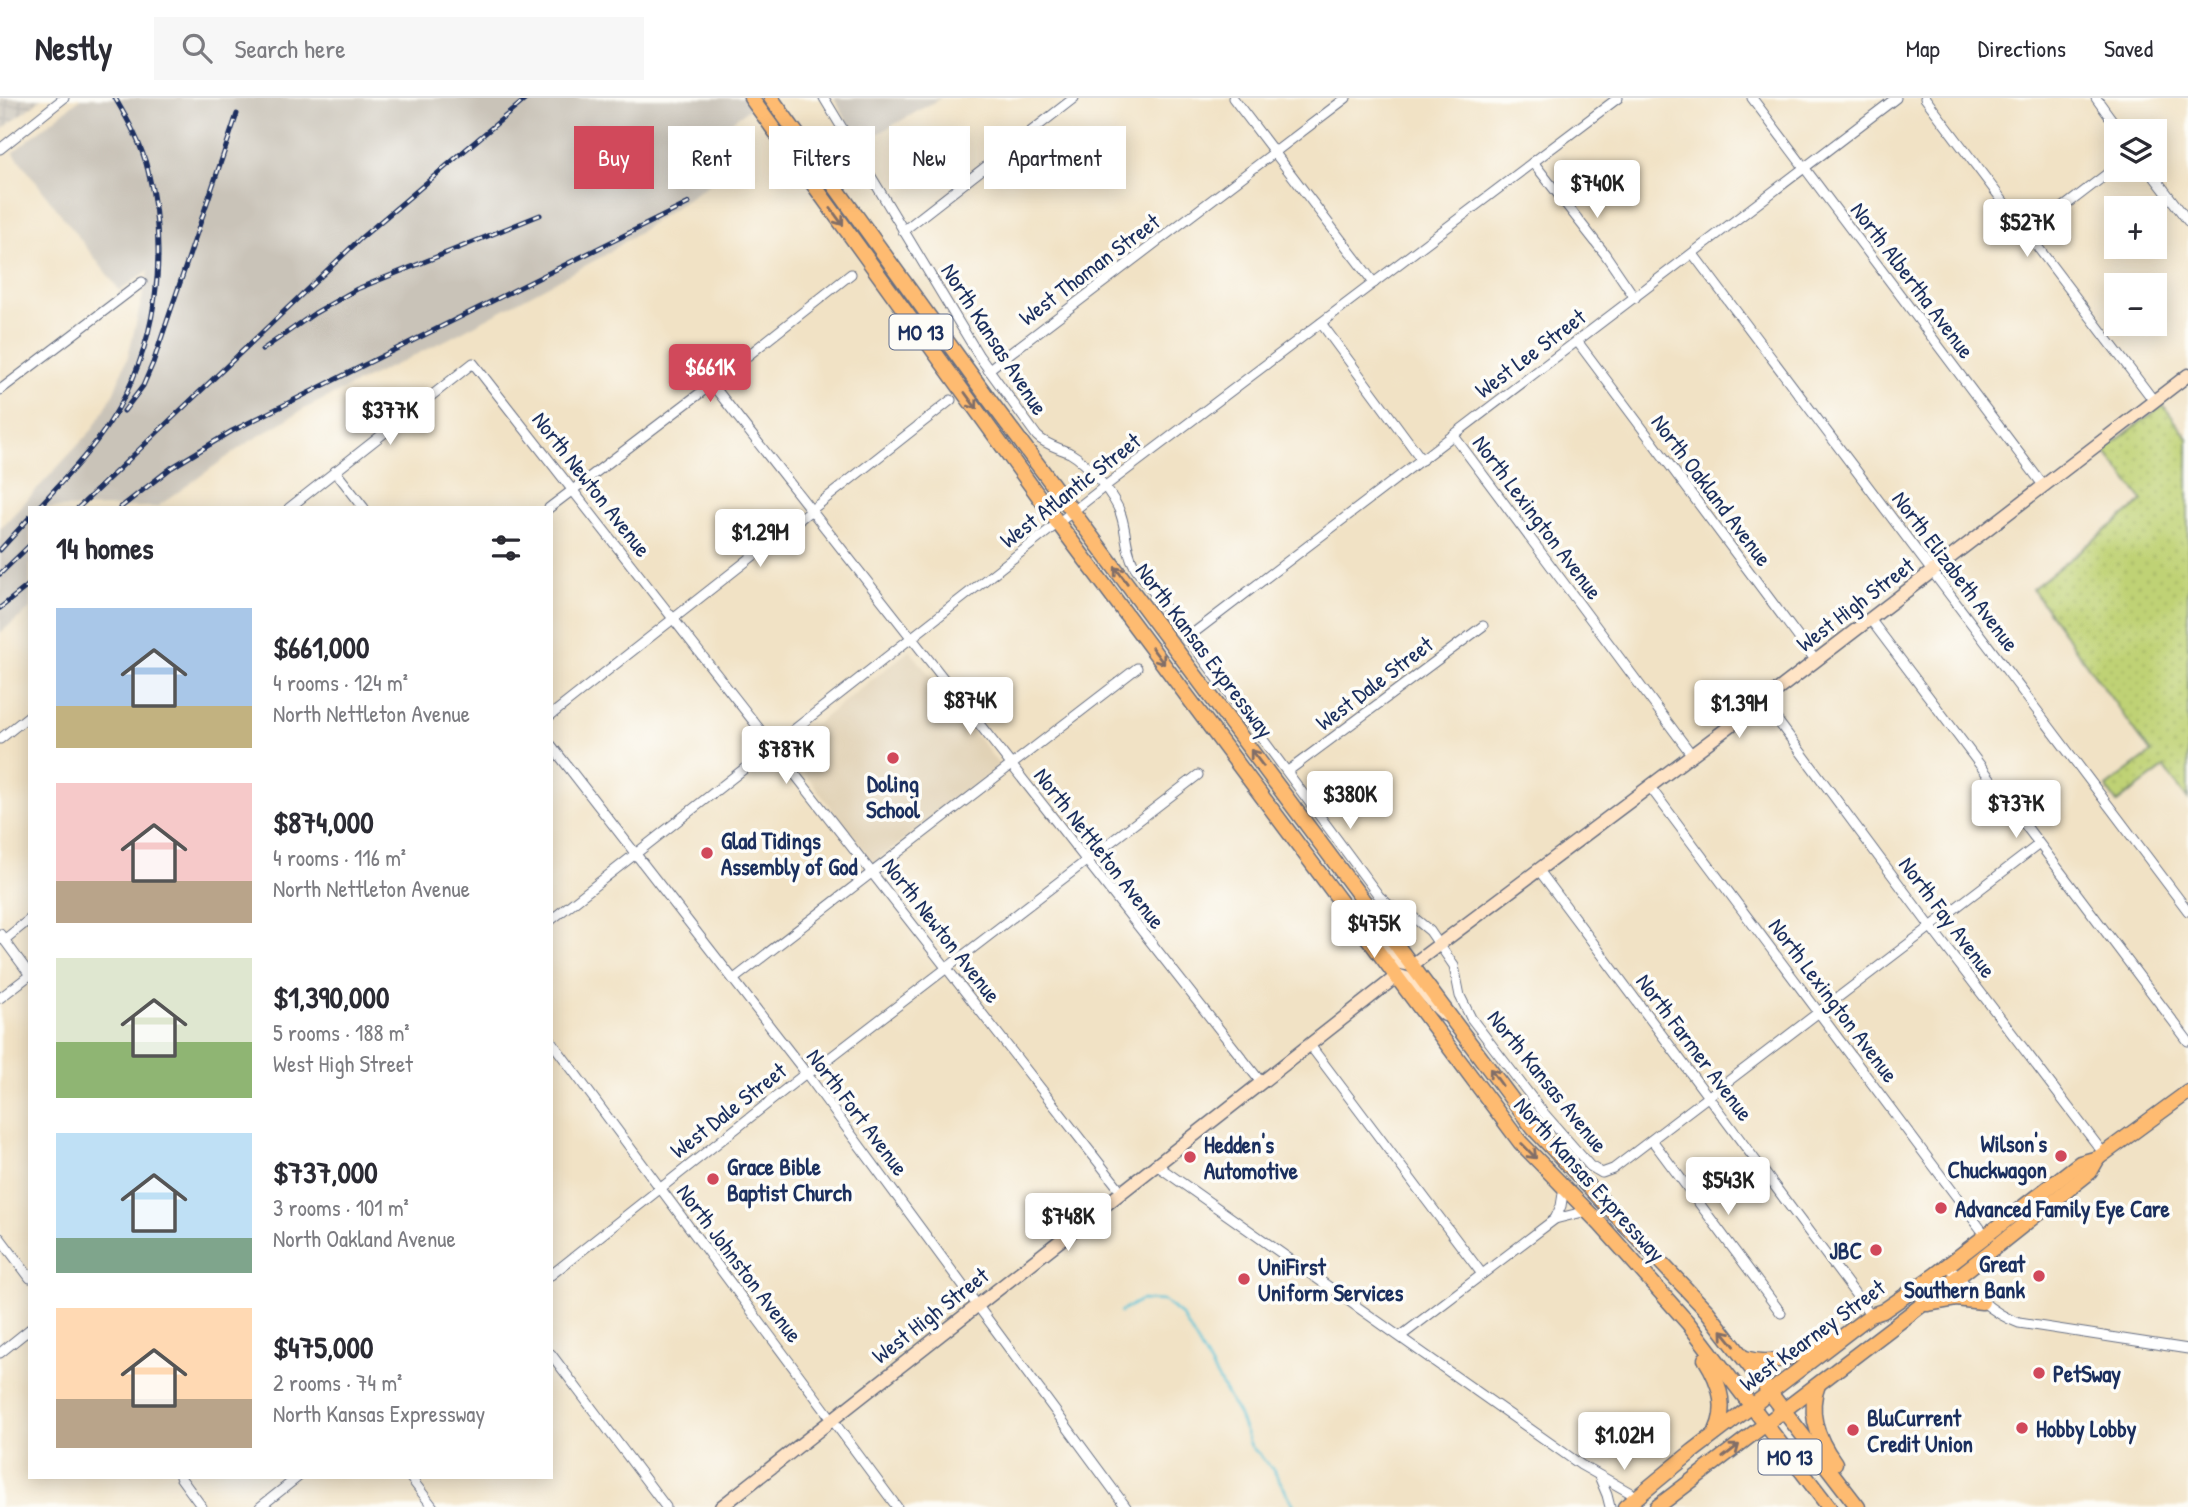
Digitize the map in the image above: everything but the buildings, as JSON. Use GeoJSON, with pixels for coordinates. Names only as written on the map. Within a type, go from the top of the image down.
{"type":"FeatureCollection","features":[{"type":"Feature","properties":{"kind":"main road","name":"North Kansas Expressway"},"geometry":{"type":"LineString","coordinates":[[751,98],[1058,523],[1520,1142],[1646,1274],[1688,1323],[1829,1507]]}},
{"type":"Feature","properties":{"kind":"main road","name":"North Kansas Expressway"},"geometry":{"type":"LineString","coordinates":[[771,98],[980,387],[1534,1129],[1707,1311],[1858,1507]]}},
{"type":"Feature","properties":{"kind":"main road","name":"West Kearney Street"},"geometry":{"type":"LineString","coordinates":[[1625,1507],[1715,1433],[1871,1315],[1882,1311],[1948,1265],[2080,1163],[2101,1156],[2188,1092]]}},
{"type":"Feature","properties":{"kind":"main road","name":"West Kearney Street"},"geometry":{"type":"LineString","coordinates":[[1657,1507],[1919,1307],[2090,1172],[2101,1156]]}},
{"type":"Feature","properties":{"kind":"main road"},"geometry":{"type":"LineString","coordinates":[[1646,1274],[1670,1314],[1713,1372],[1723,1410],[1715,1433]]}},
{"type":"Feature","properties":{"kind":"main road"},"geometry":{"type":"LineString","coordinates":[[1919,1307],[1956,1299],[1982,1302]]}},
{"type":"Feature","properties":{"kind":"main road"},"geometry":{"type":"LineString","coordinates":[[1745,1358],[1772,1362],[1795,1356],[1859,1324]]}},
{"type":"Feature","properties":{"kind":"main road"},"geometry":{"type":"LineString","coordinates":[[1818,1384],[1812,1400],[1819,1435],[1827,1453],[1867,1507]]}},
{"type":"Feature","properties":{"kind":"street"},"geometry":{"type":"LineString","coordinates":[[0,149],[64,98]]}},
{"type":"Feature","properties":{"kind":"street","name":"North Kansas Avenue"},"geometry":{"type":"LineString","coordinates":[[824,98],[988,370],[1037,436],[1078,458],[1104,487],[1121,514],[1125,543],[1135,567],[1379,896],[1389,905],[1421,922],[1440,944],[1454,966],[1460,996],[1471,1018],[1542,1111],[1590,1166],[1602,1173],[1613,1169],[1652,1140]]}},
{"type":"Feature","properties":{"kind":"street"},"geometry":{"type":"LineString","coordinates":[[903,231],[1074,98]]}},
{"type":"Feature","properties":{"kind":"street"},"geometry":{"type":"LineString","coordinates":[[1233,98],[1374,283]]}},
{"type":"Feature","properties":{"kind":"street","name":"West Thoman Street"},"geometry":{"type":"LineString","coordinates":[[988,370],[1346,98]]}},
{"type":"Feature","properties":{"kind":"street","name":"North Albertha Avenue"},"geometry":{"type":"LineString","coordinates":[[1752,98],[2043,485]]}},
{"type":"Feature","properties":{"kind":"street","name":"West Lee Street"},"geometry":{"type":"LineString","coordinates":[[1187,638],[1896,98]]}},
{"type":"Feature","properties":{"kind":"street"},"geometry":{"type":"LineString","coordinates":[[1925,98],[2154,401]]}},
{"type":"Feature","properties":{"kind":"street"},"geometry":{"type":"LineString","coordinates":[[2096,98],[2111,119]]}},
{"type":"Feature","properties":{"kind":"street","name":"West Atlantic Street"},"geometry":{"type":"LineString","coordinates":[[553,918],[1104,487],[1611,100]]}},
{"type":"Feature","properties":{"kind":"street"},"geometry":{"type":"LineString","coordinates":[[1533,162],[1605,254],[1634,298]]}},
{"type":"Feature","properties":{"kind":"street"},"geometry":{"type":"LineString","coordinates":[[2027,235],[2104,176]]}},
{"type":"Feature","properties":{"kind":"street"},"geometry":{"type":"LineString","coordinates":[[2158,182],[2188,221]]}},
{"type":"Feature","properties":{"kind":"street","name":"North Elizabeth Avenue"},"geometry":{"type":"LineString","coordinates":[[1693,254],[2188,911]]}},
{"type":"Feature","properties":{"kind":"street"},"geometry":{"type":"LineString","coordinates":[[551,506],[851,274]]}},
{"type":"Feature","properties":{"kind":"street"},"geometry":{"type":"LineString","coordinates":[[0,390],[142,282]]}},
{"type":"Feature","properties":{"kind":"street"},"geometry":{"type":"LineString","coordinates":[[1321,323],[1422,460]]}},
{"type":"Feature","properties":{"kind":"street","name":"North Oakland Avenue"},"geometry":{"type":"LineString","coordinates":[[1577,341],[1816,661]]}},
{"type":"Feature","properties":{"kind":"street","name":"North Newton Avenue"},"geometry":{"type":"LineString","coordinates":[[335,471],[473,363],[1121,1191]]}},
{"type":"Feature","properties":{"kind":"street","name":"North Nettleton Avenue"},"geometry":{"type":"LineString","coordinates":[[704,374],[1260,1082]]}},
{"type":"Feature","properties":{"kind":"street","name":"West High Street"},"geometry":{"type":"LineString","coordinates":[[1412,965],[1816,661],[2188,375]]}},
{"type":"Feature","properties":{"kind":"street"},"geometry":{"type":"LineString","coordinates":[[553,713],[951,400]]}},
{"type":"Feature","properties":{"kind":"street","name":"North Lexington Avenue"},"geometry":{"type":"LineString","coordinates":[[1454,436],[1692,755]]}},
{"type":"Feature","properties":{"kind":"street"},"geometry":{"type":"LineString","coordinates":[[291,506],[335,471],[362,506]]}},
{"type":"Feature","properties":{"kind":"street"},"geometry":{"type":"LineString","coordinates":[[1870,619],[2188,1041]]}},
{"type":"Feature","properties":{"kind":"street","name":"West Dale Street"},"geometry":{"type":"LineString","coordinates":[[1287,771],[1483,625]]}},
{"type":"Feature","properties":{"kind":"street"},"geometry":{"type":"LineString","coordinates":[[734,979],[1137,667]]}},
{"type":"Feature","properties":{"kind":"street","name":"North Fay Avenue"},"geometry":{"type":"LineString","coordinates":[[1763,701],[2101,1156]]}},
{"type":"Feature","properties":{"kind":"street"},"geometry":{"type":"LineString","coordinates":[[0,739],[28,717]]}},
{"type":"Feature","properties":{"kind":"street","name":"North Fort Avenue"},"geometry":{"type":"LineString","coordinates":[[553,748],[806,1073],[1125,1507]]}},
{"type":"Feature","properties":{"kind":"street","name":"West Dale Street"},"geometry":{"type":"LineString","coordinates":[[553,1273],[806,1073],[814,1070],[1198,775]]}},
{"type":"Feature","properties":{"kind":"street","name":"North Lexington Avenue"},"geometry":{"type":"LineString","coordinates":[[1650,787],[1986,1236]]}},
{"type":"Feature","properties":{"kind":"street"},"geometry":{"type":"LineString","coordinates":[[1781,1313],[1652,1140],[2038,845]]}},
{"type":"Feature","properties":{"kind":"street","name":"North Farmer Avenue"},"geometry":{"type":"LineString","coordinates":[[1538,869],[1871,1315]]}},
{"type":"Feature","properties":{"kind":"street"},"geometry":{"type":"LineString","coordinates":[[1352,916],[1401,963],[1412,965]]}},
{"type":"Feature","properties":{"kind":"street"},"geometry":{"type":"LineString","coordinates":[[28,920],[2,937],[28,972]]}},
{"type":"Feature","properties":{"kind":"street"},"geometry":{"type":"LineString","coordinates":[[1397,976],[1411,981],[1432,1004],[1457,1025]]}},
{"type":"Feature","properties":{"kind":"street","name":"West High Street"},"geometry":{"type":"LineString","coordinates":[[721,1507],[1397,976]]}},
{"type":"Feature","properties":{"kind":"street"},"geometry":{"type":"LineString","coordinates":[[0,998],[28,977]]}},
{"type":"Feature","properties":{"kind":"street","name":"North Johnston Avenue"},"geometry":{"type":"LineString","coordinates":[[553,1044],[897,1507]]}},
{"type":"Feature","properties":{"kind":"street"},"geometry":{"type":"LineString","coordinates":[[1308,1044],[1482,1274]]}},
{"type":"Feature","properties":{"kind":"street"},"geometry":{"type":"LineString","coordinates":[[1155,1164],[1598,1475],[1636,1496]]}},
{"type":"Feature","properties":{"kind":"street"},"geometry":{"type":"LineString","coordinates":[[1555,1219],[1561,1206],[1564,1187]]}},
{"type":"Feature","properties":{"kind":"street"},"geometry":{"type":"LineString","coordinates":[[1401,1336],[1555,1219],[1587,1211]]}},
{"type":"Feature","properties":{"kind":"street"},"geometry":{"type":"LineString","coordinates":[[0,1238],[28,1275]]}},
{"type":"Feature","properties":{"kind":"street"},"geometry":{"type":"LineString","coordinates":[[1948,1265],[1982,1302],[2005,1318],[2019,1323],[2188,1349]]}},
{"type":"Feature","properties":{"kind":"street"},"geometry":{"type":"LineString","coordinates":[[0,1353],[28,1331]]}},
{"type":"Feature","properties":{"kind":"street"},"geometry":{"type":"LineString","coordinates":[[553,1357],[666,1507]]}},
{"type":"Feature","properties":{"kind":"street"},"geometry":{"type":"LineString","coordinates":[[1598,1475],[1608,1495],[1610,1507]]}},
{"type":"Feature","properties":{"kind":"street"},"geometry":{"type":"LineString","coordinates":[[181,1479],[202,1507]]}},
{"type":"Feature","properties":{"kind":"street"},"geometry":{"type":"LineString","coordinates":[[260,1507],[295,1479]]}},
{"type":"Feature","properties":{"kind":"street"},"geometry":{"type":"LineString","coordinates":[[412,1479],[433,1507]]}},
{"type":"Feature","properties":{"kind":"street"},"geometry":{"type":"LineString","coordinates":[[1675,1507],[1678,1492]]}},
{"type":"Feature","properties":{"kind":"shaded area"},"geometry":{"type":"Polygon","coordinates":[[[0,98],[42,98],[0,131],[0,98]]]}},
{"type":"Feature","properties":{"kind":"shaded area"},"geometry":{"type":"Polygon","coordinates":[[[81,98],[764,98],[728,124],[729,126],[668,126],[668,189],[702,189],[605,255],[448,339],[306,408],[244,445],[158,506],[28,506],[28,611],[0,633],[0,529],[92,430],[112,397],[128,356],[149,270],[120,291],[13,152],[81,98]]]}},
{"type":"Feature","properties":{"kind":"shaded area"},"geometry":{"type":"Polygon","coordinates":[[[834,98],[941,98],[875,135],[875,126],[850,126],[834,98]]]}},
{"type":"Feature","properties":{"kind":"shaded area","name":"Doling School"},"geometry":{"type":"Polygon","coordinates":[[[910,650],[1000,766],[874,863],[785,748],[910,650]]]}},
{"type":"Feature","properties":{"kind":"green space"},"geometry":{"type":"Polygon","coordinates":[[[2163,405],[2188,438],[2188,800],[2164,768],[2117,803],[2106,787],[2151,753],[2032,589],[2143,501],[2104,450],[2163,405]]]}},
{"type":"Feature","properties":{"kind":"waterway"},"geometry":{"type":"LineString","coordinates":[[1120,1312],[1141,1300],[1164,1301],[1182,1316],[1238,1414],[1251,1446],[1274,1471],[1295,1507]]}},
{"type":"Feature","properties":{"kind":"railway"},"geometry":{"type":"LineString","coordinates":[[40,506],[94,445],[126,394],[139,364],[154,300],[158,235],[148,171],[130,124],[115,98]]}},
{"type":"Feature","properties":{"kind":"railway"},"geometry":{"type":"LineString","coordinates":[[80,506],[361,238],[527,98]]}},
{"type":"Feature","properties":{"kind":"railway"},"geometry":{"type":"LineString","coordinates":[[124,411],[143,386],[153,363],[237,114]]}},
{"type":"Feature","properties":{"kind":"railway"},"geometry":{"type":"LineString","coordinates":[[123,506],[171,468],[232,431],[689,203]]}},
{"type":"Feature","properties":{"kind":"railway"},"geometry":{"type":"LineString","coordinates":[[262,350],[315,313],[357,289],[540,215]]}},
{"type":"Feature","properties":{"kind":"railway"},"geometry":{"type":"LineString","coordinates":[[0,550],[28,519]]}},
{"type":"Feature","properties":{"kind":"railway"},"geometry":{"type":"LineString","coordinates":[[0,574],[28,547]]}},
{"type":"Feature","properties":{"kind":"railway"},"geometry":{"type":"LineString","coordinates":[[0,608],[28,586]]}},
{"type":"Feature","properties":{"kind":"place","name":"Doling School"},"geometry":{"type":"Point","coordinates":[893,758]}},
{"type":"Feature","properties":{"kind":"place","name":"Glad Tidings Assembly of God"},"geometry":{"type":"Point","coordinates":[707,853]}},
{"type":"Feature","properties":{"kind":"place","name":"Wilson's Chuckwagon"},"geometry":{"type":"Point","coordinates":[2061,1156]}},
{"type":"Feature","properties":{"kind":"place","name":"Hedden's Automotive"},"geometry":{"type":"Point","coordinates":[1190,1157]}},
{"type":"Feature","properties":{"kind":"place","name":"Grace Bible Baptist Church"},"geometry":{"type":"Point","coordinates":[713,1179]}},
{"type":"Feature","properties":{"kind":"place","name":"Advanced Family Eye Care"},"geometry":{"type":"Point","coordinates":[1941,1208]}},
{"type":"Feature","properties":{"kind":"place","name":"JBC"},"geometry":{"type":"Point","coordinates":[1876,1250]}},
{"type":"Feature","properties":{"kind":"place","name":"Great Southern Bank"},"geometry":{"type":"Point","coordinates":[2039,1276]}},
{"type":"Feature","properties":{"kind":"place","name":"UniFirst Uniform Services"},"geometry":{"type":"Point","coordinates":[1244,1279]}},
{"type":"Feature","properties":{"kind":"place","name":"PetSway"},"geometry":{"type":"Point","coordinates":[2039,1373]}},
{"type":"Feature","properties":{"kind":"place","name":"Hobby Lobby"},"geometry":{"type":"Point","coordinates":[2022,1428]}},
{"type":"Feature","properties":{"kind":"place","name":"BluCurrent Credit Union"},"geometry":{"type":"Point","coordinates":[1853,1430]}}]}
